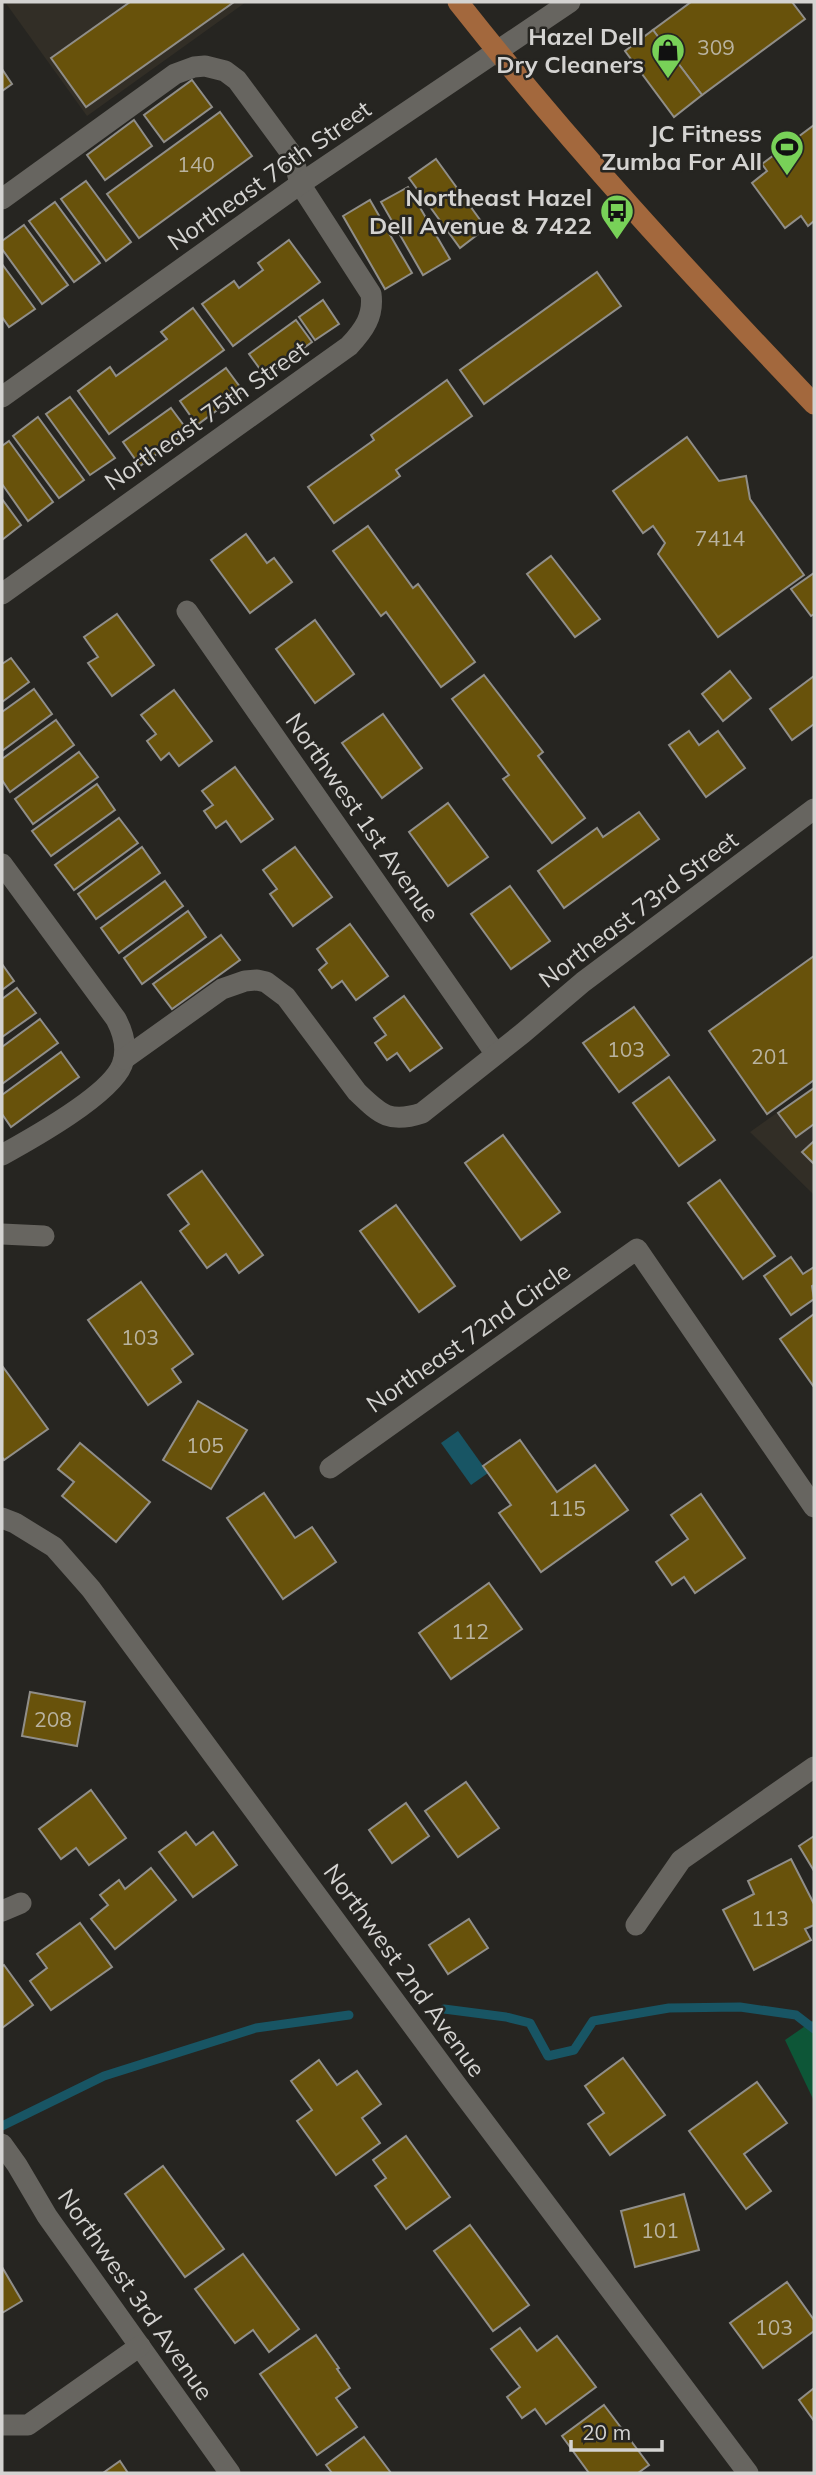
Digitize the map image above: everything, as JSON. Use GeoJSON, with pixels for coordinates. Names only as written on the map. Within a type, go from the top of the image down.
{"type":"FeatureCollection","features":[{"type":"Feature","properties":{"kind":"main road"},"geometry":{"type":"LineString","coordinates":[[458,2],[610,185],[814,404]]}},
{"type":"Feature","properties":{"kind":"street","name":"Northeast 76th Street"},"geometry":{"type":"LineString","coordinates":[[2,397],[300,184],[570,2]]}},
{"type":"Feature","properties":{"kind":"street"},"geometry":{"type":"LineString","coordinates":[[2,199],[175,74],[194,67],[208,66],[225,71],[237,80],[293,156],[300,184]]}},
{"type":"Feature","properties":{"kind":"street","name":"Northeast 75th Street"},"geometry":{"type":"LineString","coordinates":[[2,594],[349,345],[362,332],[370,318],[371,294],[300,184]]}},
{"type":"Feature","properties":{"kind":"street","name":"Northwest 1st Avenue"},"geometry":{"type":"LineString","coordinates":[[187,611],[495,1053]]}},
{"type":"Feature","properties":{"kind":"street","name":"Northeast 73rd Street"},"geometry":{"type":"LineString","coordinates":[[124,1059],[222,989],[257,980],[266,982],[285,997],[356,1092],[370,1106],[390,1117],[401,1119],[422,1112],[583,982],[814,809]]}},
{"type":"Feature","properties":{"kind":"street"},"geometry":{"type":"LineString","coordinates":[[2,864],[116,1019],[125,1042],[124,1059],[117,1075],[107,1086],[70,1113],[2,1155]]}},
{"type":"Feature","properties":{"kind":"street"},"geometry":{"type":"LineString","coordinates":[[2,1234],[44,1236]]}},
{"type":"Feature","properties":{"kind":"street","name":"Northeast 72nd Circle"},"geometry":{"type":"LineString","coordinates":[[330,1468],[637,1250],[814,1507]]}},
{"type":"Feature","properties":{"kind":"street","name":"Northwest 2nd Avenue"},"geometry":{"type":"LineString","coordinates":[[2,1518],[54,1547],[91,1588],[458,2087],[748,2473]]}},
{"type":"Feature","properties":{"kind":"street"},"geometry":{"type":"LineString","coordinates":[[636,1925],[681,1860],[814,1767]]}},
{"type":"Feature","properties":{"kind":"street","name":"Northwest 3rd Avenue"},"geometry":{"type":"LineString","coordinates":[[2,2144],[47,2216],[230,2473]]}},
{"type":"Feature","properties":{"kind":"street"},"geometry":{"type":"LineString","coordinates":[[2,2425],[28,2425],[140,2346]]}},
{"type":"Feature","properties":{"kind":"shaded area"},"geometry":{"type":"Polygon","coordinates":[[[5,2],[246,2],[87,116],[5,2]]]}},
{"type":"Feature","properties":{"kind":"shaded area"},"geometry":{"type":"Polygon","coordinates":[[[814,1086],[814,1195],[750,1132],[814,1086]]]}},
{"type":"Feature","properties":{"kind":"green space"},"geometry":{"type":"Polygon","coordinates":[[[814,2020],[814,2101],[785,2040],[814,2020]]]}},
{"type":"Feature","properties":{"kind":"water"},"geometry":{"type":"Polygon","coordinates":[[[458,1431],[488,1473],[471,1485],[441,1443],[458,1431]]]}},
{"type":"Feature","properties":{"kind":"building"},"geometry":{"type":"Polygon","coordinates":[[[130,2],[234,2],[86,107],[51,58],[130,2]]]}},
{"type":"Feature","properties":{"kind":"building"},"geometry":{"type":"Polygon","coordinates":[[[691,2],[792,2],[805,19],[702,95],[653,30],[691,2]]]}},
{"type":"Feature","properties":{"kind":"building","name":"Hazel Dell Dry Cleaners"},"geometry":{"type":"Polygon","coordinates":[[[653,30],[702,95],[674,117],[625,51],[653,30]]]}},
{"type":"Feature","properties":{"kind":"building"},"geometry":{"type":"Polygon","coordinates":[[[2,69],[12,84],[2,91],[2,69]]]}},
{"type":"Feature","properties":{"kind":"building"},"geometry":{"type":"Polygon","coordinates":[[[192,80],[212,107],[164,142],[144,115],[192,80]]]}},
{"type":"Feature","properties":{"kind":"building"},"geometry":{"type":"Polygon","coordinates":[[[220,112],[252,156],[139,238],[107,194],[220,112]]]}},
{"type":"Feature","properties":{"kind":"building"},"geometry":{"type":"Polygon","coordinates":[[[134,120],[152,146],[105,180],[87,155],[134,120]]]}},
{"type":"Feature","properties":{"kind":"building","name":"JC Fitness Zumba For All"},"geometry":{"type":"Polygon","coordinates":[[[814,125],[814,221],[808,226],[801,216],[785,228],[752,183],[767,171],[762,164],[814,125]]]}},
{"type":"Feature","properties":{"kind":"building"},"geometry":{"type":"Polygon","coordinates":[[[436,159],[486,228],[460,248],[409,178],[436,159]]]}},
{"type":"Feature","properties":{"kind":"building"},"geometry":{"type":"Polygon","coordinates":[[[86,181],[131,242],[106,261],[61,199],[86,181]]]}},
{"type":"Feature","properties":{"kind":"building"},"geometry":{"type":"Polygon","coordinates":[[[408,187],[450,259],[423,275],[381,202],[408,187]]]}},
{"type":"Feature","properties":{"kind":"building"},"geometry":{"type":"Polygon","coordinates":[[[370,200],[412,273],[385,289],[343,216],[370,200]]]}},
{"type":"Feature","properties":{"kind":"building"},"geometry":{"type":"Polygon","coordinates":[[[55,202],[100,263],[74,282],[29,221],[55,202]]]}},
{"type":"Feature","properties":{"kind":"building"},"geometry":{"type":"Polygon","coordinates":[[[24,225],[68,285],[42,304],[2,249],[2,241],[24,225]]]}},
{"type":"Feature","properties":{"kind":"building"},"geometry":{"type":"Polygon","coordinates":[[[289,240],[320,282],[233,346],[202,304],[234,281],[239,288],[263,270],[258,263],[289,240]]]}},
{"type":"Feature","properties":{"kind":"building"},"geometry":{"type":"Polygon","coordinates":[[[2,264],[35,309],[9,327],[2,317],[2,264]]]}},
{"type":"Feature","properties":{"kind":"building"},"geometry":{"type":"Polygon","coordinates":[[[597,272],[621,306],[484,404],[460,370],[597,272]]]}},
{"type":"Feature","properties":{"kind":"building"},"geometry":{"type":"Polygon","coordinates":[[[323,300],[339,324],[315,340],[299,317],[323,300]]]}},
{"type":"Feature","properties":{"kind":"building"},"geometry":{"type":"Polygon","coordinates":[[[193,308],[224,350],[109,434],[78,391],[110,367],[116,376],[167,339],[161,332],[193,308]]]}},
{"type":"Feature","properties":{"kind":"building"},"geometry":{"type":"Polygon","coordinates":[[[296,320],[312,342],[265,376],[249,354],[296,320]]]}},
{"type":"Feature","properties":{"kind":"building"},"geometry":{"type":"Polygon","coordinates":[[[226,368],[243,391],[197,425],[180,401],[226,368]]]}},
{"type":"Feature","properties":{"kind":"building"},"geometry":{"type":"Polygon","coordinates":[[[447,380],[472,416],[396,470],[400,476],[334,523],[308,487],[374,440],[371,435],[447,380]]]}},
{"type":"Feature","properties":{"kind":"building"},"geometry":{"type":"Polygon","coordinates":[[[70,397],[115,458],[90,475],[46,414],[70,397]]]}},
{"type":"Feature","properties":{"kind":"building"},"geometry":{"type":"Polygon","coordinates":[[[171,408],[188,431],[140,466],[123,442],[171,408]]]}},
{"type":"Feature","properties":{"kind":"building"},"geometry":{"type":"Polygon","coordinates":[[[38,417],[84,480],[59,498],[13,436],[38,417]]]}},
{"type":"Feature","properties":{"kind":"building"},"geometry":{"type":"Polygon","coordinates":[[[687,437],[719,481],[746,476],[750,499],[804,575],[718,637],[658,554],[665,543],[653,526],[643,533],[613,491],[687,437]]]}},
{"type":"Feature","properties":{"kind":"building"},"geometry":{"type":"Polygon","coordinates":[[[9,441],[53,502],[28,521],[2,484],[2,446],[9,441]]]}},
{"type":"Feature","properties":{"kind":"building"},"geometry":{"type":"Polygon","coordinates":[[[2,499],[21,525],[2,540],[2,499]]]}},
{"type":"Feature","properties":{"kind":"building"},"geometry":{"type":"Polygon","coordinates":[[[368,526],[413,588],[418,584],[475,662],[441,687],[386,612],[381,616],[333,551],[368,526]]]}},
{"type":"Feature","properties":{"kind":"building"},"geometry":{"type":"Polygon","coordinates":[[[246,534],[267,563],[274,558],[292,582],[250,613],[211,560],[246,534]]]}},
{"type":"Feature","properties":{"kind":"building"},"geometry":{"type":"Polygon","coordinates":[[[551,556],[600,619],[575,637],[527,574],[551,556]]]}},
{"type":"Feature","properties":{"kind":"building"},"geometry":{"type":"Polygon","coordinates":[[[814,573],[814,614],[811,616],[791,589],[814,573]]]}},
{"type":"Feature","properties":{"kind":"building"},"geometry":{"type":"Polygon","coordinates":[[[117,614],[154,665],[112,696],[88,663],[98,657],[84,637],[117,614]]]}},
{"type":"Feature","properties":{"kind":"building"},"geometry":{"type":"Polygon","coordinates":[[[315,620],[354,674],[315,703],[276,649],[315,620]]]}},
{"type":"Feature","properties":{"kind":"building"},"geometry":{"type":"Polygon","coordinates":[[[11,658],[29,682],[2,702],[2,664],[11,658]]]}},
{"type":"Feature","properties":{"kind":"building"},"geometry":{"type":"Polygon","coordinates":[[[730,671],[751,698],[723,721],[702,694],[730,671]]]}},
{"type":"Feature","properties":{"kind":"building"},"geometry":{"type":"Polygon","coordinates":[[[484,675],[543,752],[538,756],[585,818],[552,843],[503,779],[509,775],[452,699],[484,675]]]}},
{"type":"Feature","properties":{"kind":"building"},"geometry":{"type":"Polygon","coordinates":[[[814,676],[814,724],[792,740],[770,709],[814,676]]]}},
{"type":"Feature","properties":{"kind":"building"},"geometry":{"type":"Polygon","coordinates":[[[34,689],[52,714],[2,751],[2,712],[34,689]]]}},
{"type":"Feature","properties":{"kind":"building"},"geometry":{"type":"Polygon","coordinates":[[[174,690],[212,741],[179,766],[169,753],[161,760],[147,741],[156,734],[141,715],[174,690]]]}},
{"type":"Feature","properties":{"kind":"building"},"geometry":{"type":"Polygon","coordinates":[[[383,714],[422,768],[382,798],[342,743],[383,714]]]}},
{"type":"Feature","properties":{"kind":"building"},"geometry":{"type":"Polygon","coordinates":[[[56,720],[74,745],[10,792],[2,780],[2,759],[56,720]]]}},
{"type":"Feature","properties":{"kind":"building"},"geometry":{"type":"Polygon","coordinates":[[[689,731],[699,745],[718,731],[745,768],[706,797],[669,745],[689,731]]]}},
{"type":"Feature","properties":{"kind":"building"},"geometry":{"type":"Polygon","coordinates":[[[79,752],[98,777],[33,824],[15,799],[79,752]]]}},
{"type":"Feature","properties":{"kind":"building"},"geometry":{"type":"Polygon","coordinates":[[[235,767],[273,819],[241,842],[226,821],[216,828],[204,811],[213,805],[202,791],[235,767]]]}},
{"type":"Feature","properties":{"kind":"building"},"geometry":{"type":"Polygon","coordinates":[[[97,784],[115,810],[51,856],[32,831],[97,784]]]}},
{"type":"Feature","properties":{"kind":"building"},"geometry":{"type":"Polygon","coordinates":[[[448,803],[488,857],[448,886],[409,832],[448,803]]]}},
{"type":"Feature","properties":{"kind":"building"},"geometry":{"type":"Polygon","coordinates":[[[639,812],[659,839],[564,908],[538,871],[597,828],[603,837],[639,812]]]}},
{"type":"Feature","properties":{"kind":"building"},"geometry":{"type":"Polygon","coordinates":[[[119,818],[138,843],[74,890],[55,865],[119,818]]]}},
{"type":"Feature","properties":{"kind":"building"},"geometry":{"type":"Polygon","coordinates":[[[142,847],[160,873],[96,919],[78,894],[142,847]]]}},
{"type":"Feature","properties":{"kind":"building"},"geometry":{"type":"Polygon","coordinates":[[[295,847],[332,897],[293,926],[270,894],[277,889],[263,870],[295,847]]]}},
{"type":"Feature","properties":{"kind":"building"},"geometry":{"type":"Polygon","coordinates":[[[165,881],[183,906],[119,953],[101,928],[165,881]]]}},
{"type":"Feature","properties":{"kind":"building"},"geometry":{"type":"Polygon","coordinates":[[[510,886],[550,941],[511,969],[471,914],[510,886]]]}},
{"type":"Feature","properties":{"kind":"building"},"geometry":{"type":"Polygon","coordinates":[[[188,911],[206,937],[142,984],[124,958],[188,911]]]}},
{"type":"Feature","properties":{"kind":"building"},"geometry":{"type":"Polygon","coordinates":[[[350,924],[388,976],[356,1000],[342,981],[332,988],[319,970],[327,963],[317,949],[350,924]]]}},
{"type":"Feature","properties":{"kind":"building"},"geometry":{"type":"Polygon","coordinates":[[[221,935],[240,960],[172,1009],[153,984],[221,935]]]}},
{"type":"Feature","properties":{"kind":"building"},"geometry":{"type":"Polygon","coordinates":[[[814,956],[814,1080],[767,1114],[709,1031],[814,956]]]}},
{"type":"Feature","properties":{"kind":"building"},"geometry":{"type":"Polygon","coordinates":[[[2,964],[14,981],[2,990],[2,964]]]}},
{"type":"Feature","properties":{"kind":"building"},"geometry":{"type":"Polygon","coordinates":[[[17,988],[36,1013],[2,1037],[2,999],[17,988]]]}},
{"type":"Feature","properties":{"kind":"building"},"geometry":{"type":"Polygon","coordinates":[[[404,996],[442,1048],[410,1071],[397,1053],[387,1060],[375,1043],[386,1035],[374,1018],[404,996]]]}},
{"type":"Feature","properties":{"kind":"building"},"geometry":{"type":"Polygon","coordinates":[[[634,1007],[669,1055],[619,1092],[583,1043],[634,1007]]]}},
{"type":"Feature","properties":{"kind":"building"},"geometry":{"type":"Polygon","coordinates":[[[40,1019],[58,1043],[2,1084],[2,1047],[40,1019]]]}},
{"type":"Feature","properties":{"kind":"building"},"geometry":{"type":"Polygon","coordinates":[[[61,1052],[79,1077],[11,1127],[2,1114],[2,1095],[61,1052]]]}},
{"type":"Feature","properties":{"kind":"building"},"geometry":{"type":"Polygon","coordinates":[[[669,1077],[715,1140],[679,1166],[633,1103],[669,1077]]]}},
{"type":"Feature","properties":{"kind":"building"},"geometry":{"type":"Polygon","coordinates":[[[814,1088],[814,1124],[796,1137],[778,1113],[814,1088]]]}},
{"type":"Feature","properties":{"kind":"building"},"geometry":{"type":"Polygon","coordinates":[[[503,1135],[560,1212],[521,1240],[465,1163],[503,1135]]]}},
{"type":"Feature","properties":{"kind":"building"},"geometry":{"type":"Polygon","coordinates":[[[814,1141],[814,1164],[802,1152],[814,1141]]]}},
{"type":"Feature","properties":{"kind":"building"},"geometry":{"type":"Polygon","coordinates":[[[202,1171],[263,1255],[239,1273],[226,1254],[207,1268],[180,1231],[189,1224],[168,1195],[202,1171]]]}},
{"type":"Feature","properties":{"kind":"building"},"geometry":{"type":"Polygon","coordinates":[[[720,1180],[775,1256],[743,1279],[688,1203],[720,1180]]]}},
{"type":"Feature","properties":{"kind":"building"},"geometry":{"type":"Polygon","coordinates":[[[396,1205],[455,1286],[419,1312],[360,1231],[396,1205]]]}},
{"type":"Feature","properties":{"kind":"building"},"geometry":{"type":"Polygon","coordinates":[[[791,1257],[803,1274],[814,1267],[814,1299],[791,1315],[764,1276],[791,1257]]]}},
{"type":"Feature","properties":{"kind":"building"},"geometry":{"type":"Polygon","coordinates":[[[141,1282],[193,1354],[172,1369],[181,1382],[148,1405],[88,1320],[141,1282]]]}},
{"type":"Feature","properties":{"kind":"building"},"geometry":{"type":"Polygon","coordinates":[[[814,1314],[814,1387],[780,1339],[814,1314]]]}},
{"type":"Feature","properties":{"kind":"building"},"geometry":{"type":"Polygon","coordinates":[[[3,1367],[48,1429],[4,1460],[2,1457],[3,1367]]]}},
{"type":"Feature","properties":{"kind":"building"},"geometry":{"type":"Polygon","coordinates":[[[198,1401],[247,1430],[211,1489],[163,1460],[198,1401]]]}},
{"type":"Feature","properties":{"kind":"building"},"geometry":{"type":"Polygon","coordinates":[[[520,1440],[557,1492],[595,1465],[628,1510],[541,1572],[499,1513],[511,1505],[483,1466],[520,1440]]]}},
{"type":"Feature","properties":{"kind":"building"},"geometry":{"type":"Polygon","coordinates":[[[80,1443],[150,1502],[116,1542],[62,1496],[74,1482],[58,1469],[80,1443]]]}},
{"type":"Feature","properties":{"kind":"building"},"geometry":{"type":"Polygon","coordinates":[[[264,1493],[295,1538],[312,1527],[336,1562],[283,1599],[227,1518],[264,1493]]]}},
{"type":"Feature","properties":{"kind":"building"},"geometry":{"type":"Polygon","coordinates":[[[701,1494],[745,1558],[695,1593],[684,1577],[672,1585],[656,1562],[688,1539],[671,1515],[701,1494]]]}},
{"type":"Feature","properties":{"kind":"building"},"geometry":{"type":"Polygon","coordinates":[[[489,1583],[522,1629],[451,1679],[419,1633],[489,1583]]]}},
{"type":"Feature","properties":{"kind":"building"},"geometry":{"type":"Polygon","coordinates":[[[30,1692],[85,1702],[77,1746],[22,1736],[30,1692]]]}},
{"type":"Feature","properties":{"kind":"building"},"geometry":{"type":"Polygon","coordinates":[[[466,1782],[499,1828],[458,1857],[425,1811],[466,1782]]]}},
{"type":"Feature","properties":{"kind":"building"},"geometry":{"type":"Polygon","coordinates":[[[91,1790],[126,1838],[89,1865],[76,1848],[61,1859],[39,1829],[91,1790]]]}},
{"type":"Feature","properties":{"kind":"building"},"geometry":{"type":"Polygon","coordinates":[[[406,1803],[429,1836],[392,1863],[369,1830],[406,1803]]]}},
{"type":"Feature","properties":{"kind":"building"},"geometry":{"type":"Polygon","coordinates":[[[186,1832],[196,1845],[213,1832],[237,1865],[193,1897],[159,1852],[186,1832]]]}},
{"type":"Feature","properties":{"kind":"building"},"geometry":{"type":"Polygon","coordinates":[[[814,1836],[814,1871],[799,1846],[814,1836]]]}},
{"type":"Feature","properties":{"kind":"building"},"geometry":{"type":"Polygon","coordinates":[[[791,1859],[814,1904],[814,1925],[805,1929],[811,1940],[754,1970],[723,1910],[754,1894],[748,1881],[791,1859]]]}},
{"type":"Feature","properties":{"kind":"building"},"geometry":{"type":"Polygon","coordinates":[[[151,1868],[176,1900],[115,1949],[91,1919],[108,1905],[100,1895],[119,1880],[125,1889],[151,1868]]]}},
{"type":"Feature","properties":{"kind":"building"},"geometry":{"type":"Polygon","coordinates":[[[469,1919],[488,1948],[448,1974],[429,1945],[469,1919]]]}},
{"type":"Feature","properties":{"kind":"building"},"geometry":{"type":"Polygon","coordinates":[[[80,1923],[112,1967],[51,2010],[30,1981],[47,1968],[37,1954],[80,1923]]]}},
{"type":"Feature","properties":{"kind":"building"},"geometry":{"type":"Polygon","coordinates":[[[4,1965],[33,2005],[2,2028],[2,1966],[4,1965]]]}},
{"type":"Feature","properties":{"kind":"building"},"geometry":{"type":"Polygon","coordinates":[[[623,2058],[665,2115],[610,2155],[588,2124],[604,2113],[585,2086],[623,2058]]]}},
{"type":"Feature","properties":{"kind":"building"},"geometry":{"type":"Polygon","coordinates":[[[319,2060],[337,2085],[357,2071],[381,2104],[362,2118],[380,2143],[336,2175],[297,2121],[312,2110],[291,2081],[319,2060]]]}},
{"type":"Feature","properties":{"kind":"building"},"geometry":{"type":"Polygon","coordinates":[[[757,2082],[787,2123],[744,2154],[771,2191],[746,2209],[689,2131],[757,2082]]]}},
{"type":"Feature","properties":{"kind":"building"},"geometry":{"type":"Polygon","coordinates":[[[406,2136],[450,2197],[406,2229],[375,2186],[386,2178],[373,2160],[406,2136]]]}},
{"type":"Feature","properties":{"kind":"building"},"geometry":{"type":"Polygon","coordinates":[[[163,2166],[224,2249],[185,2277],[125,2194],[163,2166]]]}},
{"type":"Feature","properties":{"kind":"building"},"geometry":{"type":"Polygon","coordinates":[[[684,2194],[699,2250],[635,2267],[621,2211],[684,2194]]]}},
{"type":"Feature","properties":{"kind":"building"},"geometry":{"type":"Polygon","coordinates":[[[470,2225],[529,2305],[493,2331],[434,2251],[470,2225]]]}},
{"type":"Feature","properties":{"kind":"building"},"geometry":{"type":"Polygon","coordinates":[[[243,2254],[299,2329],[269,2352],[253,2330],[235,2343],[195,2289],[243,2254]]]}},
{"type":"Feature","properties":{"kind":"building"},"geometry":{"type":"Polygon","coordinates":[[[2,2267],[22,2301],[2,2313],[2,2267]]]}},
{"type":"Feature","properties":{"kind":"building"},"geometry":{"type":"Polygon","coordinates":[[[787,2282],[814,2320],[814,2331],[763,2368],[730,2323],[787,2282]]]}},
{"type":"Feature","properties":{"kind":"building"},"geometry":{"type":"Polygon","coordinates":[[[520,2328],[537,2351],[557,2336],[596,2387],[546,2424],[535,2409],[522,2418],[507,2397],[520,2387],[491,2349],[520,2328]]]}},
{"type":"Feature","properties":{"kind":"building"},"geometry":{"type":"Polygon","coordinates":[[[316,2335],[350,2388],[336,2398],[357,2427],[317,2455],[260,2374],[316,2335]]]}},
{"type":"Feature","properties":{"kind":"building"},"geometry":{"type":"Polygon","coordinates":[[[814,2388],[814,2421],[799,2400],[814,2388]]]}},
{"type":"Feature","properties":{"kind":"building"},"geometry":{"type":"Polygon","coordinates":[[[604,2405],[649,2465],[638,2473],[589,2473],[562,2436],[604,2405]]]}},
{"type":"Feature","properties":{"kind":"building"},"geometry":{"type":"Polygon","coordinates":[[[364,2437],[391,2473],[332,2473],[326,2465],[364,2437]]]}},
{"type":"Feature","properties":{"kind":"building"},"geometry":{"type":"Polygon","coordinates":[[[120,2461],[128,2473],[103,2473],[120,2461]]]}},
{"type":"Feature","properties":{"kind":"waterway"},"geometry":{"type":"LineString","coordinates":[[444,2009],[530,2023],[548,2056],[574,2050],[593,2021],[669,2008],[740,2007],[796,2015],[814,2029]]}},
{"type":"Feature","properties":{"kind":"waterway"},"geometry":{"type":"LineString","coordinates":[[2,2126],[104,2076],[256,2028],[349,2015]]}},
{"type":"Feature","properties":{"kind":"place","name":"Hazel Dell Dry Cleaners"},"geometry":{"type":"Point","coordinates":[668,80]}},
{"type":"Feature","properties":{"kind":"place","name":"JC Fitness Zumba For All"},"geometry":{"type":"Point","coordinates":[787,177]}},
{"type":"Feature","properties":{"kind":"place","name":"Northeast Hazel Dell Avenue & 7422"},"geometry":{"type":"Point","coordinates":[617,241]}}]}
